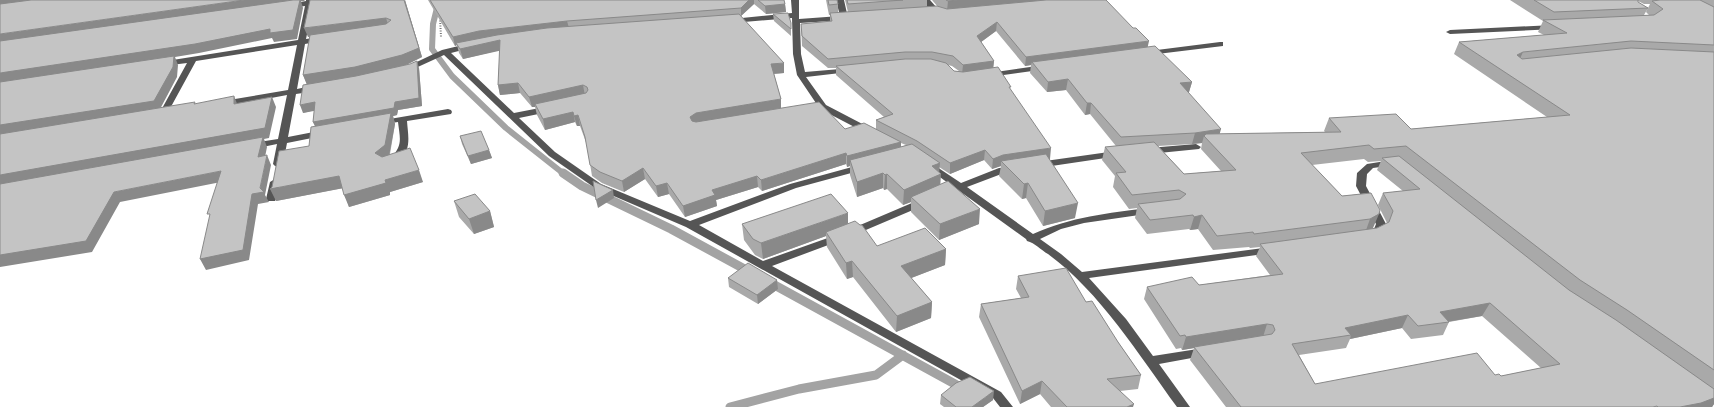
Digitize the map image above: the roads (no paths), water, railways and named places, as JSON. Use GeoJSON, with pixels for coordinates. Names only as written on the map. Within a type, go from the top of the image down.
{"type":"FeatureCollection","features":[{"type":"Feature","properties":{"kind":"street"},"geometry":{"type":"LineString","coordinates":[[278,8],[309,2],[332,0]]}},
{"type":"Feature","properties":{"kind":"street"},"geometry":{"type":"LineString","coordinates":[[795,0],[798,54],[801,74],[819,108],[878,136]]}},
{"type":"Feature","properties":{"kind":"street"},"geometry":{"type":"LineString","coordinates":[[726,21],[796,18],[848,18],[840,0]]}},
{"type":"Feature","properties":{"kind":"street"},"geometry":{"type":"LineString","coordinates":[[926,0],[932,12],[946,15],[953,14]]}},
{"type":"Feature","properties":{"kind":"street"},"geometry":{"type":"LineString","coordinates":[[271,199],[309,2]]}},
{"type":"Feature","properties":{"kind":"street"},"geometry":{"type":"LineString","coordinates":[[1450,32],[1561,27]]}},
{"type":"Feature","properties":{"kind":"street"},"geometry":{"type":"LineString","coordinates":[[154,65],[326,38]]}},
{"type":"Feature","properties":{"kind":"street"},"geometry":{"type":"LineString","coordinates":[[395,71],[409,68],[442,54],[482,43]]}},
{"type":"Feature","properties":{"kind":"street"},"geometry":{"type":"LineString","coordinates":[[1142,54],[1220,44]]}},
{"type":"Feature","properties":{"kind":"street"},"geometry":{"type":"LineString","coordinates":[[442,54],[513,116],[552,154],[598,186],[690,225],[997,395],[1007,407]]}},
{"type":"Feature","properties":{"kind":"street"},"geometry":{"type":"LineString","coordinates":[[164,114],[193,59]]}},
{"type":"Feature","properties":{"kind":"street"},"geometry":{"type":"LineString","coordinates":[[978,76],[1056,66]]}},
{"type":"Feature","properties":{"kind":"street"},"geometry":{"type":"LineString","coordinates":[[801,74],[855,70]]}},
{"type":"Feature","properties":{"kind":"street"},"geometry":{"type":"LineString","coordinates":[[216,105],[321,86]]}},
{"type":"Feature","properties":{"kind":"street"},"geometry":{"type":"LineString","coordinates":[[513,116],[559,107]]}},
{"type":"Feature","properties":{"kind":"street"},"geometry":{"type":"LineString","coordinates":[[372,125],[448,112]]}},
{"type":"Feature","properties":{"kind":"street"},"geometry":{"type":"LineString","coordinates":[[386,164],[402,155],[404,150],[402,119]]}},
{"type":"Feature","properties":{"kind":"street"},"geometry":{"type":"LineString","coordinates":[[243,148],[335,131]]}},
{"type":"Feature","properties":{"kind":"street"},"geometry":{"type":"LineString","coordinates":[[945,192],[1002,170],[1132,152],[1196,147]]}},
{"type":"Feature","properties":{"kind":"street"},"geometry":{"type":"LineString","coordinates":[[919,158],[1057,256],[1080,276],[1122,322],[1184,407]]}},
{"type":"Feature","properties":{"kind":"street"},"geometry":{"type":"LineString","coordinates":[[1361,237],[1368,236],[1379,231],[1381,224],[1362,186],[1362,174],[1370,166],[1384,163],[1396,163],[1401,168]]}},
{"type":"Feature","properties":{"kind":"street"},"geometry":{"type":"LineString","coordinates":[[690,225],[793,186],[876,164]]}},
{"type":"Feature","properties":{"kind":"street"},"geometry":{"type":"LineString","coordinates":[[763,265],[843,236],[931,198]]}},
{"type":"Feature","properties":{"kind":"street"},"geometry":{"type":"LineString","coordinates":[[1031,239],[1057,227],[1084,220],[1161,210]]}},
{"type":"Feature","properties":{"kind":"street"},"geometry":{"type":"LineString","coordinates":[[1080,276],[1284,248]]}},
{"type":"Feature","properties":{"kind":"street"},"geometry":{"type":"LineString","coordinates":[[1151,361],[1218,350]]}},
{"type":"Feature","properties":{"kind":"waterway"},"geometry":{"type":"LineString","coordinates":[[439,0],[433,24],[432,49],[452,76],[506,128],[564,174]]}},
{"type":"Feature","properties":{"kind":"waterway"},"geometry":{"type":"LineString","coordinates":[[563,173],[582,186],[671,229],[750,272]]}},
{"type":"Feature","properties":{"kind":"waterway"},"geometry":{"type":"LineString","coordinates":[[769,282],[903,355]]}},
{"type":"Feature","properties":{"kind":"waterway"},"geometry":{"type":"LineString","coordinates":[[730,407],[799,389],[876,375],[903,355]]}},
{"type":"Feature","properties":{"kind":"waterway"},"geometry":{"type":"LineString","coordinates":[[903,355],[964,389]]}}]}
